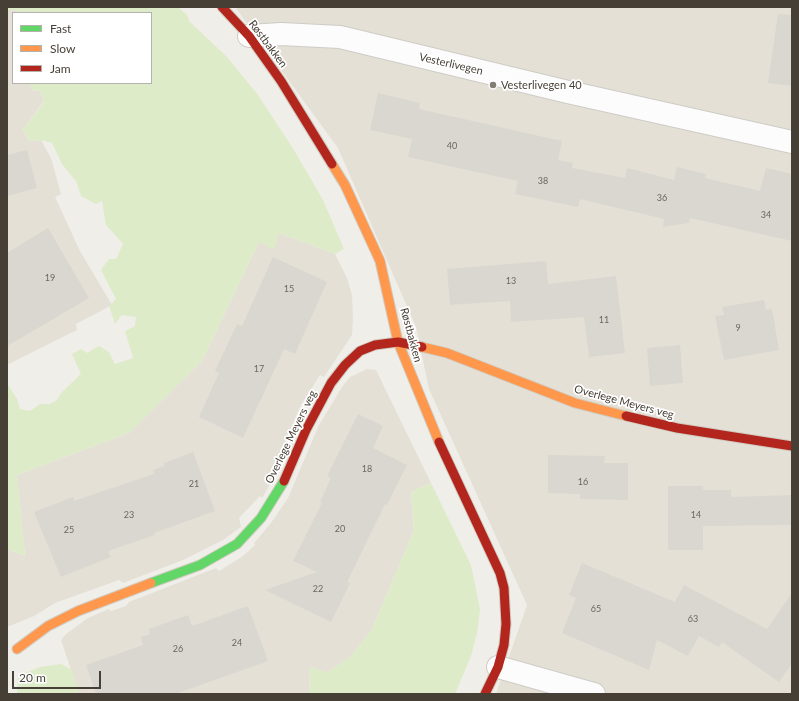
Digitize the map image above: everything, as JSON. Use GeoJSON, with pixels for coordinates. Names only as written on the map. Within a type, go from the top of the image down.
{"type":"FeatureCollection","features":[{"type":"Feature","properties":{"kind":"street","name":"Røstbakken"},"geometry":{"type":"LineString","coordinates":[[222,7],[249,36],[281,81],[334,165],[361,216],[380,262],[398,342],[412,382],[500,573],[504,588],[506,624],[504,645],[498,667],[485,694]]}},
{"type":"Feature","properties":{"kind":"street","name":"Vesterlivegen"},"geometry":{"type":"LineString","coordinates":[[249,36],[281,34],[340,37],[568,92],[792,142]]}},
{"type":"Feature","properties":{"kind":"street","name":"Overlege Meyers veg"},"geometry":{"type":"LineString","coordinates":[[17,648],[48,626],[78,611],[200,564],[237,544],[249,534],[272,503],[283,484],[319,403],[344,365],[360,351],[375,345],[398,342],[447,353],[531,387],[595,408],[676,428],[792,446]]}},
{"type":"Feature","properties":{"kind":"street"},"geometry":{"type":"LineString","coordinates":[[498,667],[594,694]]}},
{"type":"Feature","properties":{"kind":"shaded area"},"geometry":{"type":"Polygon","coordinates":[[[235,7],[792,7],[792,694],[496,694],[527,605],[429,389],[416,327],[338,148],[235,7]]]}},
{"type":"Feature","properties":{"kind":"shaded area"},"geometry":{"type":"Polygon","coordinates":[[[7,10],[17,10],[18,12],[12,12],[12,84],[30,84],[32,90],[40,91],[44,101],[23,129],[29,141],[41,140],[51,158],[61,194],[55,197],[80,251],[112,305],[76,324],[77,330],[7,365],[7,10]]]}},
{"type":"Feature","properties":{"kind":"shaded area"},"geometry":{"type":"Polygon","coordinates":[[[279,233],[335,254],[347,278],[352,295],[352,335],[324,377],[320,375],[301,405],[281,450],[274,477],[262,498],[260,496],[239,518],[241,527],[223,540],[183,560],[123,583],[119,580],[55,603],[34,616],[7,627],[7,549],[25,556],[17,475],[129,433],[202,361],[259,242],[279,233]]]}},
{"type":"Feature","properties":{"kind":"shaded area"},"geometry":{"type":"Polygon","coordinates":[[[367,369],[376,370],[431,483],[411,492],[414,530],[371,631],[349,658],[327,673],[310,667],[309,694],[79,694],[61,640],[66,634],[88,618],[109,609],[111,611],[126,606],[129,602],[216,568],[219,571],[243,556],[255,545],[254,543],[271,523],[288,498],[319,425],[342,387],[350,377],[367,369]]]}},
{"type":"Feature","properties":{"kind":"green space"},"geometry":{"type":"Polygon","coordinates":[[[7,7],[178,7],[187,15],[189,21],[227,57],[258,95],[294,150],[323,200],[344,249],[335,254],[279,233],[274,250],[259,242],[202,361],[129,433],[17,475],[25,556],[7,549],[7,383],[17,399],[20,409],[30,411],[40,404],[50,404],[57,400],[61,393],[81,374],[72,354],[81,349],[87,353],[99,346],[109,352],[115,364],[133,358],[125,331],[135,326],[136,317],[122,315],[115,324],[109,306],[116,299],[101,270],[109,259],[116,259],[123,244],[106,225],[102,201],[96,204],[81,196],[76,181],[62,164],[52,143],[41,140],[29,141],[23,129],[44,102],[40,91],[32,90],[30,84],[152,84],[152,12],[18,12],[17,10],[7,10],[7,7]]]}},
{"type":"Feature","properties":{"kind":"green space"},"geometry":{"type":"Polygon","coordinates":[[[431,483],[471,565],[480,609],[477,634],[471,656],[455,694],[309,694],[310,667],[327,672],[349,658],[371,631],[414,530],[411,492],[431,483]]]}},
{"type":"Feature","properties":{"kind":"green space"},"geometry":{"type":"Polygon","coordinates":[[[61,664],[72,670],[79,694],[17,694],[18,676],[40,667],[61,664]]]}},
{"type":"Feature","properties":{"kind":"building"},"geometry":{"type":"Polygon","coordinates":[[[778,14],[792,15],[792,86],[768,83],[778,14]]]}},
{"type":"Feature","properties":{"kind":"building"},"geometry":{"type":"Polygon","coordinates":[[[378,93],[420,103],[419,109],[562,141],[558,160],[573,163],[572,168],[625,178],[627,168],[674,180],[677,167],[706,174],[705,178],[760,191],[766,168],[792,174],[792,241],[690,218],[689,223],[663,227],[664,219],[580,199],[578,207],[515,194],[518,181],[408,157],[412,139],[370,130],[378,93]]]}},
{"type":"Feature","properties":{"kind":"building"},"geometry":{"type":"Polygon","coordinates":[[[27,150],[37,188],[7,196],[7,155],[27,150]]]}},
{"type":"Feature","properties":{"kind":"building"},"geometry":{"type":"Polygon","coordinates":[[[48,228],[89,298],[7,346],[7,253],[48,228]]]}},
{"type":"Feature","properties":{"kind":"building"},"geometry":{"type":"Polygon","coordinates":[[[273,257],[327,282],[295,354],[284,349],[243,438],[199,417],[219,373],[215,371],[237,324],[242,326],[273,257]]]}},
{"type":"Feature","properties":{"kind":"building"},"geometry":{"type":"Polygon","coordinates":[[[546,261],[548,284],[616,276],[625,353],[589,357],[584,317],[511,322],[510,301],[450,305],[447,269],[546,261]]]}},
{"type":"Feature","properties":{"kind":"building"},"geometry":{"type":"Polygon","coordinates":[[[764,300],[766,310],[772,309],[779,350],[724,360],[715,316],[724,315],[722,307],[764,300]]]}},
{"type":"Feature","properties":{"kind":"building"},"geometry":{"type":"Polygon","coordinates":[[[680,345],[683,383],[650,386],[647,348],[680,345]]]}},
{"type":"Feature","properties":{"kind":"building"},"geometry":{"type":"Polygon","coordinates":[[[358,414],[383,426],[373,448],[407,465],[387,505],[385,504],[347,582],[350,583],[331,622],[265,590],[317,572],[293,561],[322,503],[320,502],[331,478],[327,476],[358,414]]]}},
{"type":"Feature","properties":{"kind":"building"},"geometry":{"type":"Polygon","coordinates":[[[193,452],[215,511],[154,533],[155,535],[108,551],[111,557],[61,577],[34,512],[73,497],[74,501],[154,474],[153,470],[164,466],[164,463],[193,452]]]}},
{"type":"Feature","properties":{"kind":"building"},"geometry":{"type":"Polygon","coordinates":[[[548,455],[605,456],[604,463],[628,463],[628,500],[580,499],[580,494],[548,493],[548,455]]]}},
{"type":"Feature","properties":{"kind":"building"},"geometry":{"type":"Polygon","coordinates":[[[668,486],[703,486],[703,490],[731,490],[731,497],[792,495],[792,525],[703,526],[703,550],[668,550],[668,486]]]}},
{"type":"Feature","properties":{"kind":"building"},"geometry":{"type":"Polygon","coordinates":[[[582,563],[675,602],[684,585],[767,629],[792,593],[792,663],[779,682],[722,642],[719,647],[699,636],[688,656],[657,640],[649,670],[562,633],[576,598],[569,595],[582,563]]]}},
{"type":"Feature","properties":{"kind":"building"},"geometry":{"type":"Polygon","coordinates":[[[248,606],[268,661],[175,694],[96,694],[86,665],[143,645],[141,637],[150,634],[149,629],[188,615],[192,626],[248,606]]]}},
{"type":"Feature","properties":{"kind":"traffic: fast"},"geometry":{"type":"LineString","coordinates":[[151,583],[200,565],[237,544],[261,518],[284,481]]}},
{"type":"Feature","properties":{"kind":"traffic: slow"},"geometry":{"type":"LineString","coordinates":[[332,164],[345,185],[380,261],[398,342],[439,442]]}},
{"type":"Feature","properties":{"kind":"traffic: slow"},"geometry":{"type":"LineString","coordinates":[[422,347],[447,353],[575,403],[626,416]]}},
{"type":"Feature","properties":{"kind":"traffic: slow"},"geometry":{"type":"LineString","coordinates":[[17,649],[48,626],[78,611],[151,583]]}},
{"type":"Feature","properties":{"kind":"traffic: jam"},"geometry":{"type":"LineString","coordinates":[[222,7],[249,36],[281,81],[332,164]]}},
{"type":"Feature","properties":{"kind":"traffic: jam"},"geometry":{"type":"LineString","coordinates":[[284,481],[306,430],[331,383],[345,365],[360,351],[375,345],[398,342],[422,347]]}},
{"type":"Feature","properties":{"kind":"traffic: jam"},"geometry":{"type":"LineString","coordinates":[[626,416],[677,428],[792,446]]}},
{"type":"Feature","properties":{"kind":"traffic: jam"},"geometry":{"type":"LineString","coordinates":[[439,442],[500,573],[504,588],[506,624],[504,645],[498,667],[485,694]]}},
{"type":"Feature","properties":{"kind":"place","name":"Vesterlivegen 40"},"geometry":{"type":"Point","coordinates":[493,85]}}]}
